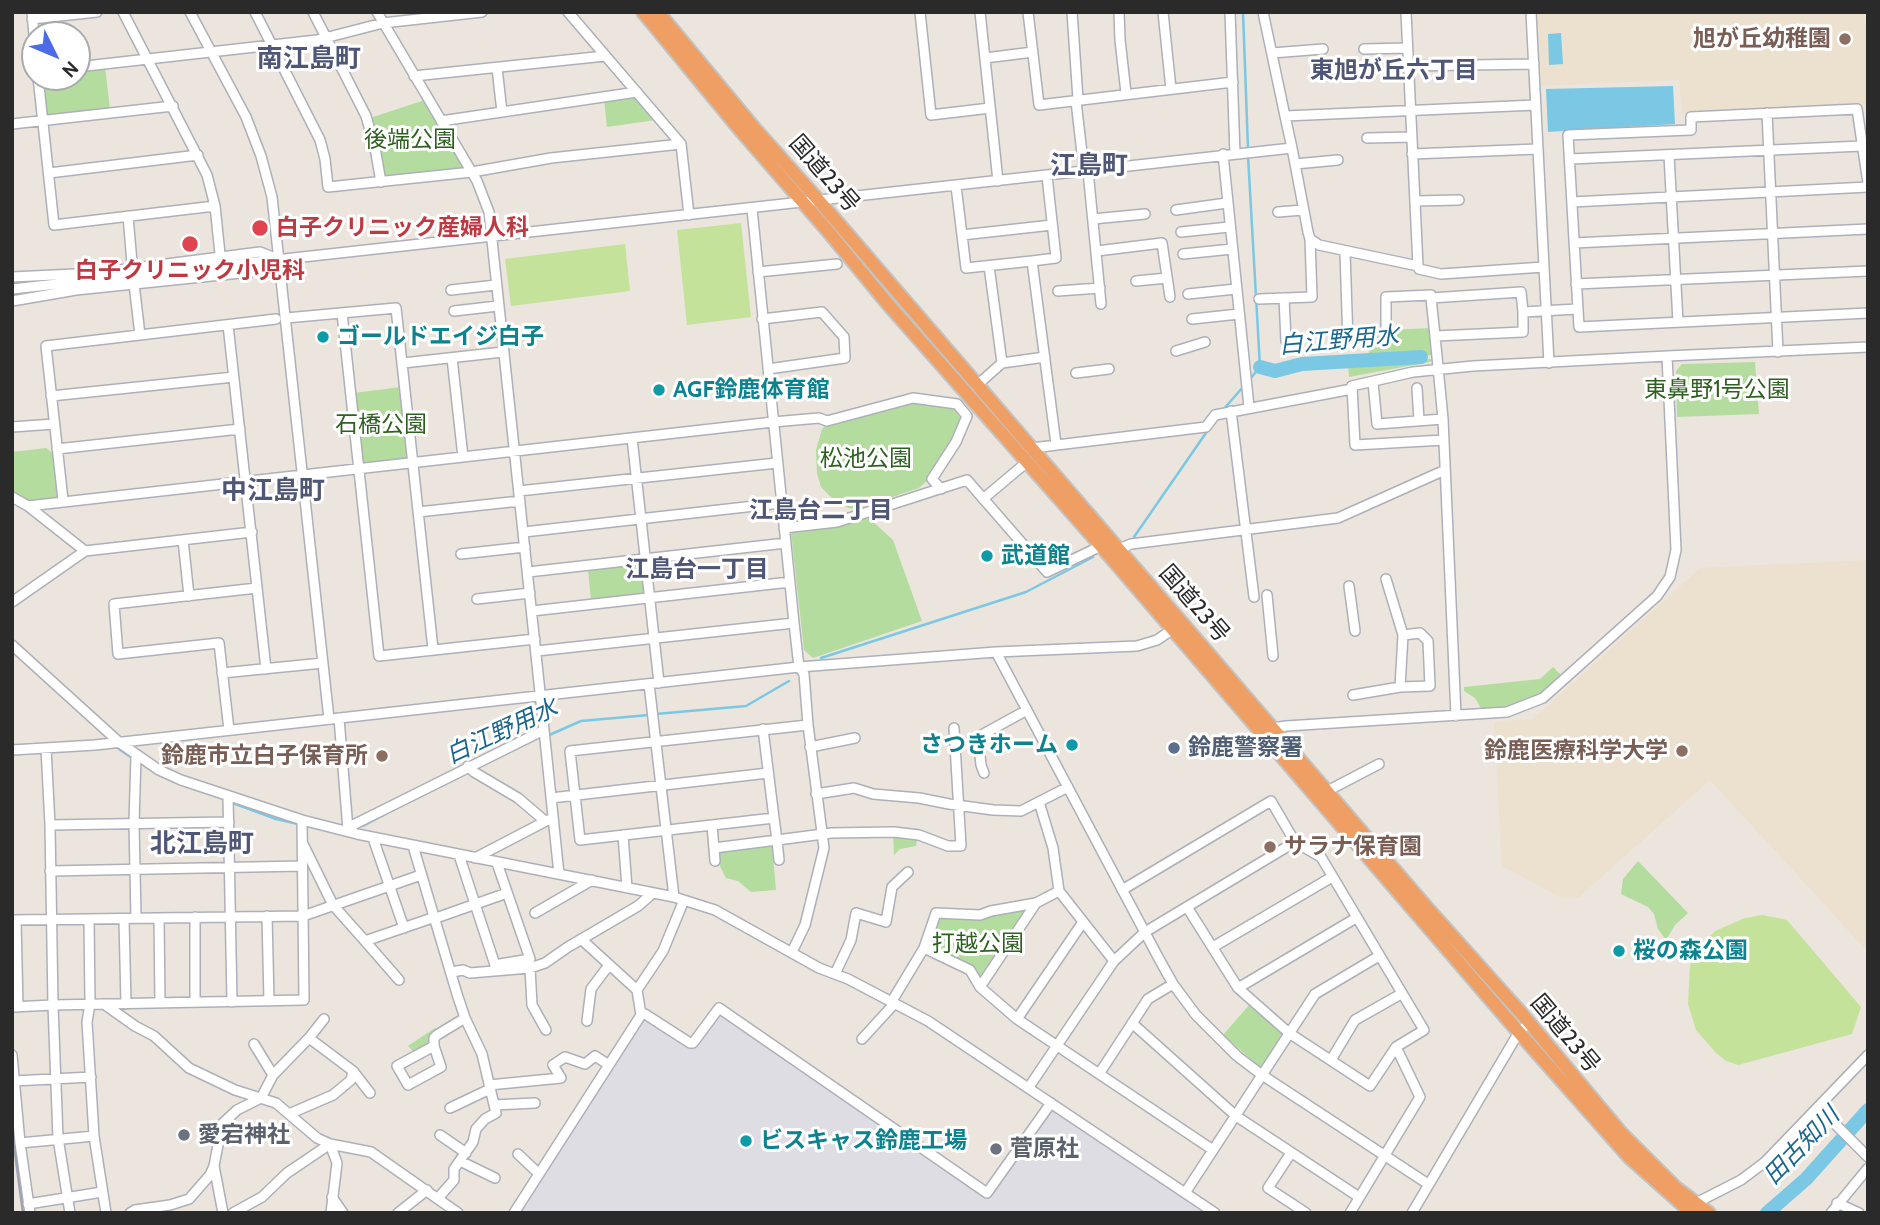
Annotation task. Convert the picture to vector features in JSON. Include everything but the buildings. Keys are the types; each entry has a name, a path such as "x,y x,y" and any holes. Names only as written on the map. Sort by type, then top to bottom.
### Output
{"highway":[{"name":"国道23号","path":"643,12 887,303 1269,732 1524,1028 1629,1157 1694,1208 1709,1213"},
{"name":"国道23号","path":"663,14 755,129 1119,549 1177,627"}],"street":[{"path":"32,16 97,12"},
{"path":"123,12 207,175 215,206 220,254"},
{"path":"190,12 246,117 272,197 279,260 281,319 303,475 323,663 334,719 348,830"},
{"path":"255,12 320,140 326,159 328,187 472,172 551,158 681,144"},
{"path":"313,12 366,116 381,182"},
{"path":"377,12 472,172 487,204 536,639 551,799 548,819 559,874"},
{"path":"91,65 327,39 383,23 482,12"},
{"path":"568,12 681,144 689,215"},
{"path":"920,12 931,115 990,108"},
{"path":"980,12 998,181"},
{"path":"1028,12 1039,105 1233,82"},
{"path":"1072,12 1077,100 1097,251 1101,304"},
{"path":"1119,12 1119,40 1126,93"},
{"path":"1163,12 1171,89"},
{"path":"1230,12 1238,153"},
{"path":"1259,299 1312,297 1310,239 1263,12"},
{"path":"1406,12 1418,266"},
{"path":"1531,12 1549,363"},
{"path":"1364,49 1408,48"},
{"path":"1272,53 1323,49"},
{"path":"985,58 1033,52"},
{"path":"414,76 604,56"},
{"path":"1408,66 1534,64"},
{"path":"497,68 502,112"},
{"path":"40,91 54,225 215,206"},
{"path":"441,121 637,92"},
{"path":"1285,116 1536,105"},
{"path":"12,124 173,106"},
{"path":"1572,201 1868,185 1857,109 1691,117 1691,130 1568,135 1577,309 1579,327 1868,313"},
{"path":"1767,113 1778,352"},
{"path":"1367,138 1412,137"},
{"path":"1570,159 1862,146"},
{"path":"12,289 1292,148"},
{"path":"1412,154 1538,149"},
{"path":"1223,154 1249,407"},
{"path":"49,173 198,155"},
{"path":"1669,155 1678,322"},
{"path":"1295,164 1338,160"},
{"path":"956,186 966,268 989,266 1056,258 1047,176"},
{"path":"1415,201 1459,200"},
{"path":"1176,210 1227,204"},
{"path":"752,209 794,623 799,667 804,674 810,747 824,848 805,925 792,952"},
{"path":"1278,212 1303,210"},
{"path":"1093,219 1145,214"},
{"path":"128,216 132,263"},
{"path":"962,235 1052,225"},
{"path":"1181,232 1229,227"},
{"path":"1574,243 1868,229"},
{"path":"1310,239 1319,246 1418,266 1419,269 1441,274 1544,267"},
{"path":"1097,251 1162,243 1170,298"},
{"path":"1183,254 1232,249"},
{"path":"1345,252 1348,343"},
{"path":"12,277 96,273 260,253 279,260"},
{"path":"12,301 76,290 260,271 279,260"},
{"path":"1032,261 1056,444"},
{"path":"758,272 837,264"},
{"path":"989,266 1002,363"},
{"path":"1577,285 1868,271"},
{"path":"1136,281 1167,278"},
{"path":"134,284 140,335"},
{"path":"451,290 496,285"},
{"path":"1058,291 1100,288"},
{"path":"1188,294 1236,289"},
{"path":"1386,329 1386,297 1521,292 1523,332 1435,336"},
{"path":"1431,294 1443,419 1456,716"},
{"path":"1284,298 1286,341"},
{"path":"454,311 498,306"},
{"path":"63,500 46,346 396,308 433,649"},
{"path":"1523,312 1577,309"},
{"path":"762,319 822,312 844,337 845,358 768,369"},
{"path":"342,313 379,656 536,639"},
{"path":"1192,319 1239,314"},
{"path":"228,326 266,669"},
{"path":"1176,351 1205,342"},
{"path":"1032,448 1206,427 1215,415 1413,372 1868,347"},
{"path":"403,363 503,352"},
{"path":"1269,732 1507,712 1543,698 1651,601 1667,582 1676,550 1667,356"},
{"path":"452,358 463,457"},
{"path":"976,386 1002,363 1045,358"},
{"path":"1076,373 1109,369"},
{"path":"51,396 234,377"},
{"path":"1373,382 1377,424 1443,419"},
{"path":"1352,387 1355,445 1444,440"},
{"path":"1417,388 1419,421"},
{"path":"28,506 773,422 819,418 827,421 913,398 957,404 967,416 956,442 932,479 942,489"},
{"path":"1228,412 1254,597"},
{"path":"12,427 54,424"},
{"path":"57,449 240,429"},
{"path":"632,438 654,638 652,715 674,897"},
{"path":"983,499 1027,462"},
{"path":"418,512 636,479 777,463"},
{"path":"1119,549 1131,544 1338,518 1445,470"},
{"path":"784,528 837,522 967,481 1047,572 1101,546"},
{"path":"12,497 28,506 85,551"},
{"path":"524,532 781,503"},
{"path":"12,602 85,551 252,532"},
{"path":"183,540 189,596"},
{"path":"528,572 786,543"},
{"path":"461,554 524,547"},
{"path":"1386,579 1402,635 1400,687"},
{"path":"532,611 790,582"},
{"path":"1349,586 1355,631"},
{"path":"229,730 219,643 118,654 114,604 257,588"},
{"path":"477,599 530,593"},
{"path":"1267,595 1273,656"},
{"path":"537,650 794,623"},
{"path":"12,750 120,743 799,667 996,652 1147,645 1177,627"},
{"path":"1353,695 1400,687 1430,686 1428,641 1420,633 1402,635"},
{"path":"12,645 136,758 181,780 302,824 348,830 373,838 674,897 715,910 928,1021 1215,1213"},
{"path":"996,652 1173,984 1215,1035 1262,1075 1428,1184"},
{"path":"222,673 323,663"},
{"path":"984,774 978,737 1027,710"},
{"path":"774,818 580,840 570,751 808,725"},
{"path":"714,848 831,833 908,832 948,846 961,846 954,728"},
{"path":"763,729 779,860"},
{"path":"348,830 355,824 544,734"},
{"path":"810,747 855,738"},
{"path":"46,748 58,1138 70,1213"},
{"path":"136,758 136,918"},
{"path":"1333,788 1379,764"},
{"path":"471,769 518,797 548,819"},
{"path":"551,799 768,773"},
{"path":"816,794 854,788 873,794 993,810 1021,811 1068,787"},
{"path":"228,796 232,1002"},
{"path":"1039,802 1053,848 1059,891 1114,961"},
{"path":"1122,890 1271,802 1295,842 1321,857 1424,1030 1396,1047 1370,1086 1289,1033 1238,988 1187,907"},
{"path":"475,858 548,819"},
{"path":"50,825 229,822"},
{"path":"302,824 302,866 303,916 304,1000 15,1007 14,920 303,916 421,875"},
{"path":"712,825 715,861"},
{"path":"622,835 627,888"},
{"path":"373,838 404,928"},
{"path":"302,842 333,905 399,980"},
{"path":"1029,1087 1114,961 1145,932 1295,842"},
{"path":"413,846 435,917 458,971 466,1018 482,1054 496,1113 485,1119 476,1129 473,1142 454,1169 454,1180 439,1197"},
{"path":"459,855 495,965"},
{"path":"458,971 530,959 497,863"},
{"path":"50,871 302,866"},
{"path":"835,974 851,940 856,913 886,922 892,887 908,872"},
{"path":"1213,947 1332,877"},
{"path":"535,913 592,880"},
{"path":"862,1040 894,1002 925,948 936,913 981,915 1036,903 1059,891"},
{"path":"365,941 507,893"},
{"path":"458,971 470,973 530,968 545,963 638,906 653,893"},
{"path":"637,990 663,951 684,900"},
{"path":"980,988 1036,903"},
{"path":"267,916 269,1001"},
{"path":"159,918 160,1003"},
{"path":"195,918 195,1002"},
{"path":"1238,988 1356,918"},
{"path":"89,919 90,1004 87,1022 94,1136 106,1213"},
{"path":"124,919 125,1004"},
{"path":"1017,1019 1083,922"},
{"path":"514,1213 642,1015 637,990 581,939"},
{"path":"925,948 970,970 980,988 1017,1019 1213,1150"},
{"path":"1185,1193 1315,994 1379,956"},
{"path":"587,1021 591,989 609,965"},
{"path":"530,968 532,1005 546,1030"},
{"path":"1099,1074 1148,999 1173,984"},
{"path":"1331,1060 1355,1020 1401,994"},
{"path":"104,1004 135,1027 155,1036 189,1068 224,1085 276,1103 317,1138 330,1144 371,1152 439,1197 453,1211"},
{"path":"642,1015 645,1014 693,1043 719,1008 987,1193 1051,1103"},
{"path":"434,1046 397,1066 408,1085 441,1067 434,1046 437,1035 466,1018"},
{"path":"130,1213 184,1202 210,1175 222,1124 237,1110 261,1098 273,1075 324,1019"},
{"path":"1132,1023 1236,1116 1359,1197"},
{"path":"1412,1213 1524,1028"},
{"path":"309,1038 353,1071 370,1093"},
{"path":"254,1044 273,1075"},
{"path":"1350,1213 1420,1097 1396,1047"},
{"path":"12,1055 29,1208 102,1192"},
{"path":"1694,1208 1765,1162 1868,1055"},
{"path":"450,1108 490,1086 561,1078 554,1065 565,1057 585,1063 595,1056 609,1065"},
{"path":"289,1114 333,1096 351,1080 353,1071"},
{"path":"14,1081 91,1077"},
{"path":"494,1105 535,1103"},
{"path":"1818,1107 1868,1157"},
{"path":"440,1135 463,1157 495,1178"},
{"path":"20,1143 94,1136"},
{"path":"330,1144 337,1163 331,1213"},
{"path":"233,1213 262,1197 287,1173 330,1144"},
{"path":"1291,1153 1268,1188 1306,1213"},
{"path":"518,1154 539,1174"},
{"path":"214,1166 223,1213"},
{"path":"1831,1213 1868,1168"},
{"path":"398,1213 427,1190"},
{"path":"332,1197 343,1213"},
{"path":"1837,1203 1859,1213"}],"shaded area":[{"path":"1537,12 1864,12 1868,38 1868,105 1682,114 1679,80 1541,86"},
{"name":"鈴鹿医療科学大学","path":"1868,560 1868,952 1710,780 1579,897 1560,897 1502,866 1494,722 1533,719 1700,568"},
{"path":"718,1014 723,1014 988,1196 1048,1112 1055,1111 1208,1213 517,1213 641,1020 645,1019 692,1047"}],"green space":[{"path":"105,67 110,109 48,117 43,91 91,91 91,68"},
{"path":"634,96 656,120 607,127 604,100"},
{"name":"後端公園","path":"425,100 464,165 461,170 387,178 382,175 370,118"},
{"path":"741,223 751,317 687,325 677,230"},
{"path":"625,244 630,291 511,306 505,259"},
{"path":"1430,328 1433,355 1369,358 1368,331"},
{"path":"1433,359 1430,362 1349,377 1348,364"},
{"name":"東鼻野1号公園","path":"1755,362 1759,414 1677,417 1676,371 1682,364"},
{"name":"石橋公園","path":"401,387 409,457 405,460 364,465 354,393"},
{"name":"松池公園","path":"913,400 956,408 962,423 928,480 919,488 856,509 848,508 832,498 821,487 817,473 816,450 822,429 829,422"},
{"path":"46,448 54,454 59,495 56,498 24,502 12,495 12,452"},
{"path":"869,518 893,540 922,621 813,658 804,650 791,532 838,527"},
{"path":"636,562 641,567 644,592 640,596 594,601 591,599 588,571 590,567"},
{"path":"1553,667 1562,676 1542,694 1513,706 1482,710 1475,698 1464,691 1464,687 1540,679"},
{"path":"893,835 917,839 916,846 900,849 894,855"},
{"path":"772,845 776,890 751,892 738,881 726,878 719,864 718,850"},
{"path":"1638,861 1688,913 1675,925 1666,940 1648,907 1621,894 1623,879"},
{"name":"打越公園","path":"1021,908 1025,914 983,978 978,979 930,944 940,918 980,919 993,913"},
{"path":"1762,915 1787,920 1861,1007 1852,1034 1738,1065 1726,1061 1716,1053 1696,1030 1688,1004 1690,965 1704,942 1715,931 1745,918"},
{"path":"1250,1004 1283,1032 1263,1067 1223,1035"},
{"path":"435,1028 438,1029 429,1044 415,1053 408,1046"}],"water":[{"path":"1561,33 1563,64 1549,65 1548,34"},
{"path":"1673,86 1675,124 1548,132 1546,89"}],"waterway":[{"path":"1243,12 1248,149"},
{"path":"1248,156 1260,367 1250,379"},
{"name":"白江野用水","path":"1260,367 1275,371 1302,364 1421,357"},
{"path":"1222,411 1243,387"},
{"path":"1134,537 1208,430"},
{"path":"821,658 1026,592 1093,557"},
{"name":"白江野用水","path":"656,714 746,706 789,681"},
{"name":"白江野用水","path":"547,736 581,721 649,715"},
{"path":"119,749 132,758"},
{"path":"137,761 150,769"},
{"path":"230,802 276,819 338,833"},
{"name":"白江野用水","path":"363,826 406,803"},
{"name":"田古知川","path":"1767,1213 1806,1179 1868,1110"}],"railway":[{"path":"12,1130 23,1213"}],"place":[{"name":"旭が丘幼稚園","path":"1845,39"},
{"name":"白子クリニック産婦人科","path":"260,228"},
{"name":"白子クリニック小児科","path":"190,244"},
{"name":"ゴールドエイジ白子","path":"323,337"},
{"name":"AGF鈴鹿体育館","path":"659,390"},
{"name":"武道館","path":"987,556"},
{"name":"さつきホーム","path":"1072,745"},
{"name":"鈴鹿警察署","path":"1174,748"},
{"name":"鈴鹿医療科学大学","path":"1682,751"},
{"name":"鈴鹿市立白子保育所","path":"382,756"},
{"name":"サラナ保育園","path":"1270,847"},
{"name":"桜の森公園","path":"1619,951"},
{"name":"愛宕神社","path":"184,1135"},
{"name":"ビスキャス鈴鹿工場","path":"746,1141"},
{"name":"菅原社","path":"996,1149"}],"district":[{"name":"南江島町","path":"309,59"},
{"name":"東旭が丘六丁目","path":"1394,71"},
{"name":"江島町","path":"1089,166"},
{"name":"中江島町","path":"273,491"},
{"name":"江島台二丁目","path":"821,511"},
{"name":"江島台一丁目","path":"697,570"},
{"name":"北江島町","path":"202,844"}]}
